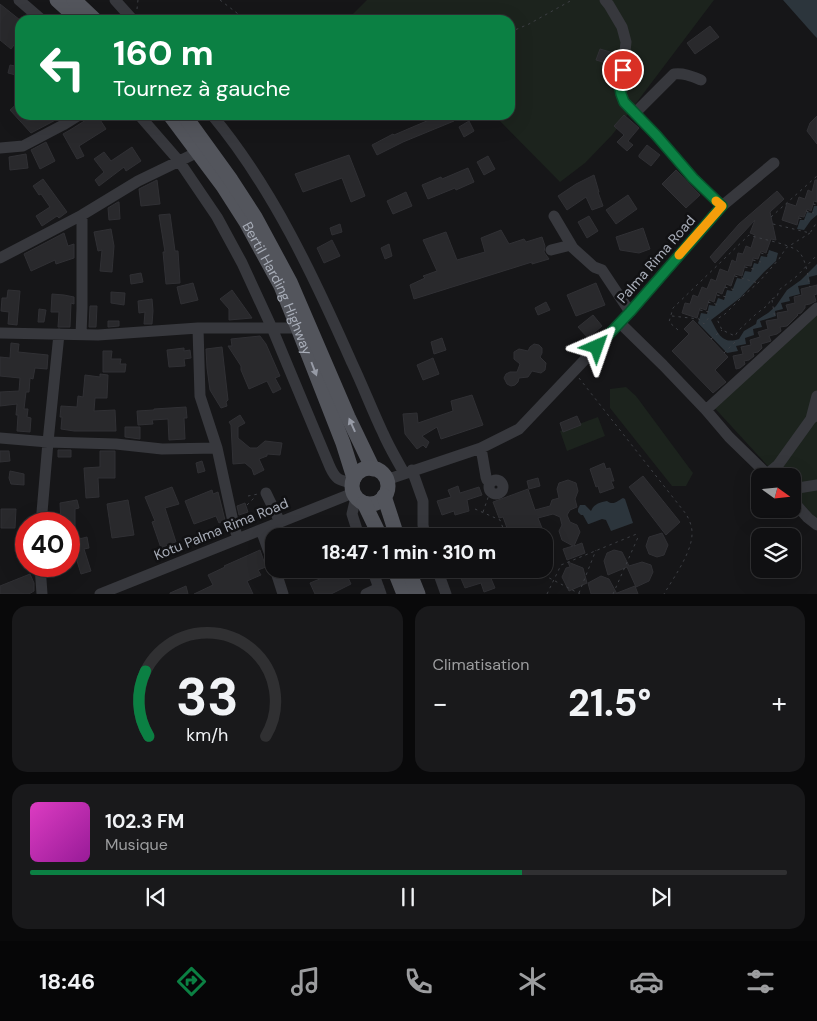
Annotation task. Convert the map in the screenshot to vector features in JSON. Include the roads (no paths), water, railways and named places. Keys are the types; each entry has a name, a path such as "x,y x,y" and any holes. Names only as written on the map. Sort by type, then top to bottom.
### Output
{"main road":[{"path":"57,0 74,15"},
{"path":"74,0 90,15"},
{"name":"Bertil Harding Highway","path":"174,120 223,186 246,222 281,286 343,443 356,491 376,528"},
{"name":"Bertil Harding Highway","path":"188,120 232,180 250,209 290,282 348,417 374,469 381,473 386,480"},
{"path":"374,469 361,471 356,491 374,504 384,496 387,488 386,480"},
{"path":"384,496 394,528"},
{"path":"398,578 404,594"},
{"path":"412,578 418,594"}],"street":[{"path":"19,0 36,15"},
{"path":"115,0 128,15"},
{"path":"605,0 622,28 626,42 623,70 619,83 624,102 656,135 693,178 722,206"},
{"path":"635,114 674,74 688,75 700,80"},
{"path":"0,148 23,146 71,120"},
{"path":"143,120 179,161 217,216 242,263 272,328 330,468 334,476 356,491 352,514 356,528"},
{"path":"216,120 256,176 294,242 330,314 383,434 408,472 423,501 424,528"},
{"path":"0,258 82,215 138,181 198,152"},
{"name":"Palma Rima Road","path":"386,480 481,448 518,429 620,323 722,206 774,163"},
{"path":"80,335 82,308 82,215"},
{"path":"554,216 573,248 594,267 602,270 630,312"},
{"path":"551,250 571,245"},
{"path":"706,410 817,308"},
{"path":"620,323 662,364 729,437 761,468"},
{"path":"0,333 98,335 198,328 298,328"},
{"path":"198,328 200,396 217,448 238,539"},
{"path":"42,512 59,334"},
{"path":"774,468 814,417 817,396"},
{"path":"0,438 48,442 116,444 162,449 217,448"},
{"path":"481,448 486,477 490,487"},
{"path":"801,488 817,485"},
{"name":"Kotu Palma Rima Road","path":"100,594 356,491"},
{"path":"262,494 280,522"},
{"path":"801,510 817,525"},
{"path":"262,530 265,539"},
{"path":"41,577 42,594"},
{"path":"278,578 283,594"},
{"path":"366,594 380,591 375,578"},
{"path":"440,578 446,594"}]}
